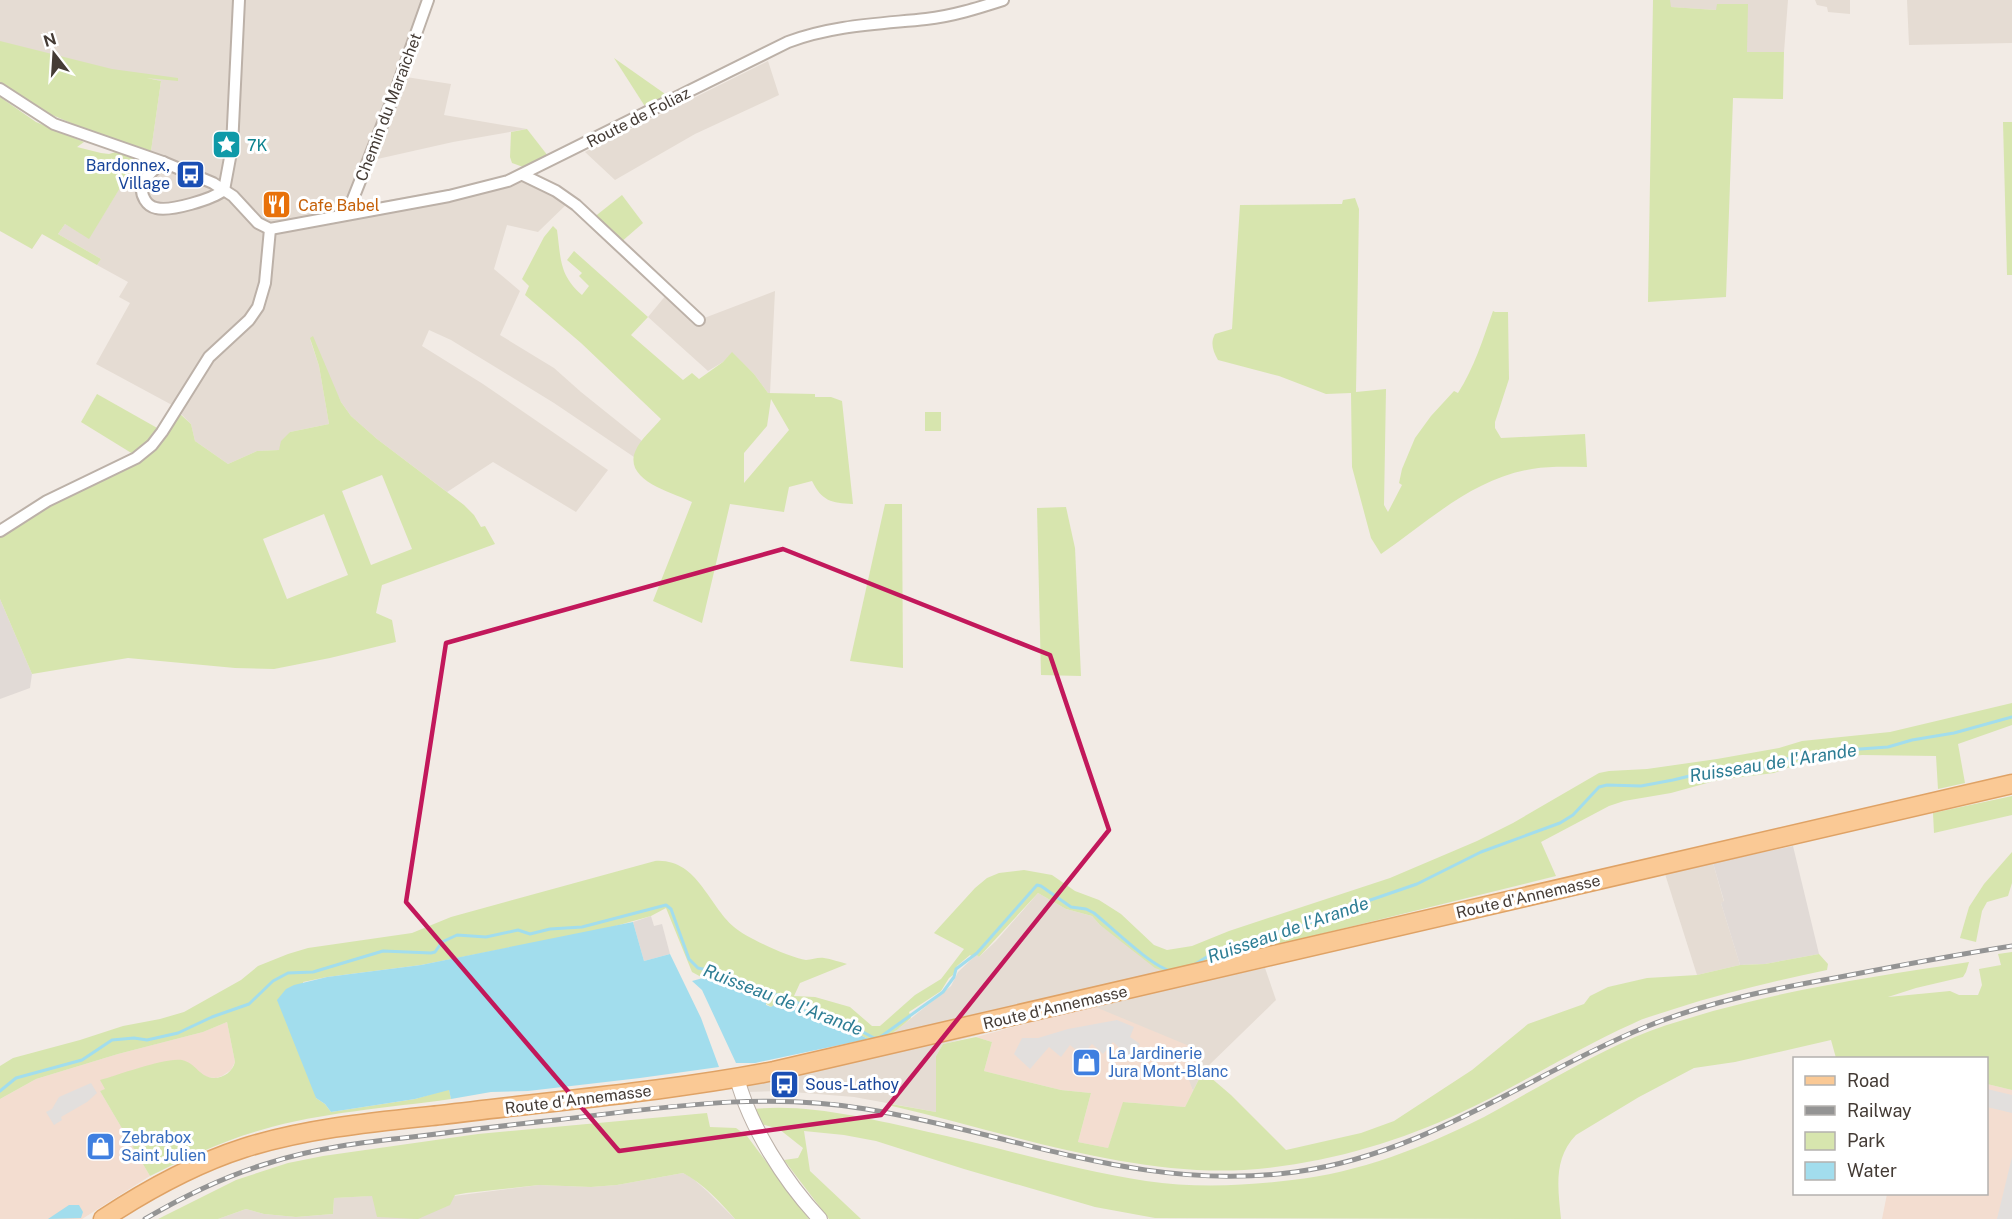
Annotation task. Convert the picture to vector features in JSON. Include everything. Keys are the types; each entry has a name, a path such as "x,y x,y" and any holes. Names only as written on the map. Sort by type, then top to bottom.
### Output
{"main road":[{"name":"Route d'Annemasse","path":"103,1219 123,1205 180,1174 243,1149 282,1137 362,1124 737,1078 849,1055 2012,784"}],"street":[{"path":"163,162 142,184 144,199 153,207 174,208 213,197 224,190 232,147 239,0"},
{"name":"Chemin du Maraîchet","path":"347,214 396,90 428,0"},
{"name":"Route de Foliaz","path":"270,229 493,186 523,175 759,56 807,35 848,26 942,16 1003,0"},
{"path":"0,89 54,124 163,162 213,183 239,202 258,223 270,229 266,283 261,302 254,315 209,357 162,432 145,451 125,464 47,501 0,531"},
{"path":"523,175 556,191 576,205 699,320"},
{"path":"737,1078 743,1101 763,1140 799,1193 820,1219"}],"highlighted area":[{"path":"783,549 1050,655 1109,830 881,1115 619,1151 406,902 446,643"}],"shaded area":[{"path":"0,0 432,0 406,77 451,84 444,115 527,129 453,142 373,160 355,206 488,182 526,168 550,181 572,199 538,232 507,225 494,269 520,291 500,335 554,368 642,441 634,457 554,403 451,340 429,330 422,346 483,384 608,470 576,512 493,462 447,492 377,439 351,416 341,402 310,339 319,366 329,424 290,432 279,450 257,451 228,464 195,441 191,424 172,405 96,364 130,303 119,297 128,282 97,265 101,259 58,234 65,224 89,238 137,160 151,151 161,81 0,44"},
{"path":"1670,0 1788,0 1784,52 1747,52 1716,10 1670,7"},
{"path":"1815,0 1850,0 1850,14 1828,12 1827,7 1817,5"},
{"path":"1907,0 2012,0 2012,43 1909,45"},
{"path":"768,61 779,95 695,134 615,180 585,152"},
{"path":"671,289 694,308 699,320 775,291 770,393 732,353 708,371 648,317"},
{"path":"0,599 32,674 30,688 0,699"},
{"path":"1793,846 1819,954 1765,964 1740,965 1721,903 1724,901 1713,863"},
{"path":"1713,863 1724,902 1721,903 1740,965 1697,975 1665,874"},
{"path":"1038,893 1066,909 1092,916 1100,925 1184,985 1265,968 1276,1000 1203,1071 1193,1091 1188,1080 1093,1006 943,1044 936,1056 936,1112 854,1097 780,1091 746,1092 750,1081 888,1037 951,986 958,972 977,954 979,957 996,941"},
{"path":"651,916 654,926 662,924 670,954 644,961 633,922"},
{"path":"1093,1006 1199,1050 1189,1080 1193,1091 1185,1107 1124,1102 1108,1148 1078,1142 1091,1093 1061,1090 984,1071 992,1042 976,1037"},
{"path":"1117,1020 1134,1027 1130,1037 1140,1044 1130,1057 1113,1042 1103,1054 1092,1044 1082,1055 1070,1045 1061,1057 1049,1047 1030,1069 1014,1054 1022,1038 1038,1038 1068,1029"},
{"path":"227,1022 235,1062 231,1070 222,1076 216,1078 201,1074 100,1091 150,1176 82,1219 0,1219 0,1099 36,1079 118,1054 203,1032"},
{"path":"91,1083 97,1093 87,1102 61,1117 62,1120 54,1125 46,1112 52,1109 59,1097"},
{"path":"1988,1084 2012,1090 2012,1219 1882,1219 1887,1195 1988,1195"},
{"path":"1988,1089 2012,1095 2012,1113 1988,1107"},
{"path":"2012,1157 2012,1219 1997,1219"},
{"path":"683,1173 707,1191 735,1219 218,1219 246,1209 264,1214 296,1217 333,1214 334,1198 422,1193 446,1197 539,1185 591,1187 617,1185"}],"green space":[{"path":"1653,0 1670,0 1671,7 1716,10 1717,4 1748,4 1747,52 1784,52 1783,99 1733,98 1726,297 1648,302"},
{"path":"0,41 112,69 178,78 178,81 147,78 161,81 151,151 80,127 50,114 0,82"},
{"path":"614,58 668,96 646,108"},
{"path":"0,97 36,122 84,142 77,147 101,153 116,152 137,160 89,239 65,224 58,234 101,259 97,265 42,234 32,249 0,231"},
{"path":"2003,122 2012,122 2012,275 2007,275"},
{"path":"527,129 548,156 526,168 512,163 510,157 511,132"},
{"path":"622,195 643,223 620,243 593,218"},
{"path":"1355,198 1359,209 1356,392 1386,389 1384,505 1388,512 1402,485 1399,483 1402,469 1415,438 1454,391 1458,393 1482,343 1493,311 1508,312 1509,379 1495,422 1495,428 1501,438 1585,434 1587,467 1532,469 1490,482 1452,503 1381,554 1371,538 1352,467 1351,393 1326,394 1279,376 1218,360 1212,344 1215,334 1232,329 1240,205 1342,204 1343,200"},
{"path":"553,226 557,230 562,266 574,288 582,295 589,286 579,276 582,273 567,260 574,251 648,317 631,335 683,380 692,373 699,379 723,362 732,352 754,374 768,393 815,394 815,397 831,397 842,401 853,504 828,500 812,481 789,487 784,512 730,504 702,623 653,601 692,502 653,485 637,471 634,462 637,447 661,419 581,343 525,295 529,286 522,279 544,237","holes":["771,399 789,430 744,483 744,453 767,426"]},
{"path":"313,336 341,402 351,416 377,439 464,505 481,527 485,526 495,544 382,585 376,613 392,620 396,642 274,669 235,668 128,658 32,674 0,599 0,537 30,516 76,490 141,461 155,449 179,413 191,424 195,441 228,464 257,451 279,450 281,441 290,432 329,424 319,366 310,338","holes":["382,475 412,549 371,565 342,491","324,514 348,575 287,599 263,539"]},
{"path":"97,394 159,429 133,454 81,422"},
{"path":"925,412 941,412 941,431 925,431"},
{"path":"885,504 902,504 903,668 850,661"},
{"path":"1066,507 1075,548 1081,676 1041,675 1037,508"},
{"path":"2012,703 2012,725 1958,744 1965,783 1938,789 1936,756 1862,755 1825,759 1796,765 1774,773 1718,780 1671,793 1624,801 1609,806 1541,842 1556,876 1166,972 1155,968 1100,925 1092,916 1066,909 1038,893 979,957 970,955 957,966 941,991 909,1012 911,1018 880,1039 868,1039 802,1008 778,1002 771,1007 741,987 703,978 692,972 666,908 651,916 605,929 421,965 303,982 316,1098 331,1112 415,1099 449,1089 451,1099 331,1115 284,1124 218,1145 150,1176 100,1091 105,1089 100,1080 175,1060 191,1064 205,1076 218,1078 225,1075 235,1062 227,1022 203,1032 118,1054 36,1079 0,1099 0,1066 13,1058 123,1026 184,1012 241,980 258,966 288,954 308,948 412,933 451,917 655,861 669,862 692,875 725,918 748,936 779,951 806,960 824,958 847,964 800,983 794,996 815,997 850,1007 872,1026 880,1026 915,995 941,979 964,949 934,933 975,888 987,878 999,873 1024,870 1052,875 1075,891 1099,900 1121,914 1154,945 1167,950 1192,946 1229,931 1390,878 1513,823 1599,773 1717,759 1779,748 1802,741 1890,732"},
{"path":"2012,796 2012,815 1934,833 1933,813"},
{"path":"2012,852 2012,883 2008,896 1987,902 1982,911 1976,942 1960,938 1969,907 1984,884"},
{"path":"2012,952 2012,1090 1988,1084 1988,1057 1836,1057 1831,1040 1735,1062 1694,1068 1639,1097 1576,1135 1560,1164 1558,1185 1561,1219 1155,1218 1095,1207 876,1141 804,1131 810,1171 861,1219 829,1219 784,1160 798,1158 803,1148 779,1129 761,1124 754,1109 796,1108 861,1117 1146,1181 1182,1185 1219,1185 1256,1184 1317,1177 1366,1165 1438,1139 1484,1117 1616,1046 1674,1023 1713,1011 1808,989 1969,962 1963,977 1888,997 1950,991 1959,995 1978,995 1982,985 1979,969 2001,965 1998,954"},
{"path":"1819,954 1828,964 1827,970 1693,1003 1642,1019 1484,1102 1410,1134 1356,1151 1300,1163 1244,1170 1200,1170 1156,1166 1067,1150 891,1104 936,1112 936,1056 943,1044 976,1037 992,1042 984,1071 1061,1090 1091,1093 1078,1142 1108,1148 1123,1102 1185,1107 1203,1071 1231,1095 1286,1150 1361,1133 1394,1121 1472,1070 1528,1024 1584,1004 1590,996 1608,987 1647,978 1697,975 1740,965 1765,964"},
{"path":"707,1113 710,1127 736,1128 747,1136 809,1219 735,1219 705,1188 683,1173 617,1185 591,1187 539,1185 466,1193 455,1195 450,1205 418,1219 377,1217 372,1196 334,1198 333,1214 296,1217 264,1214 246,1209 218,1219 158,1219 236,1180 288,1163 323,1156 478,1134"}],"water":[{"path":"633,922 644,961 670,954 701,1018 719,1067 528,1091 491,1092 451,1099 449,1090 415,1099 331,1112 316,1098 277,1000 286,989 294,985 327,977 421,965"},
{"path":"703,978 719,980 766,998 766,1005 771,1007 778,1002 813,1012 868,1039 755,1063 736,1063 702,990 692,981"},
{"path":"69,1205 79,1205 83,1212 81,1218 48,1219"}],"waterway":[{"name":"Ruisseau de l'Arande","path":"1192,966 1210,955 1266,934 1294,929 1417,884 1481,852 1560,823 1573,815 1599,787 1607,785 1641,786 1727,767 1766,768 1785,759 1803,758 1832,751 1888,747 1912,740 1954,733 2012,717"},
{"name":"Ruisseau de l'Arande","path":"0,1091 16,1078 82,1060 112,1040 134,1038 147,1040 178,1033 212,1017 249,1004 273,981 288,973 313,972 383,951 431,953 435,952 442,942 457,935 486,937 518,930 530,934 550,929 582,927 666,905 671,909 689,959 698,968 716,972 835,1017 874,1038 879,1038 943,992 954,977 956,969 977,953 1037,885 1071,907 1086,909 1094,913 1154,963 1172,971"}],"railway":[{"path":"145,1219 221,1180 286,1158 322,1150 376,1141 672,1106 749,1101 788,1101 866,1109 920,1119 1131,1168 1184,1174 1239,1176 1295,1172 1343,1163 1388,1149 1474,1112 1643,1028 1691,1011 1790,986 2012,946"}],"place":[{"name":"7K","path":"226,145"},
{"name":"Bardonnex, Village","path":"191,174"},
{"name":"Cafe Babel","path":"277,205"},
{"name":"La Jardinerie Jura Mont-Blanc","path":"1087,1062"},
{"name":"Sous-Lathoy","path":"784,1084"},
{"name":"Zebrabox Saint Julien","path":"100,1146"}]}
